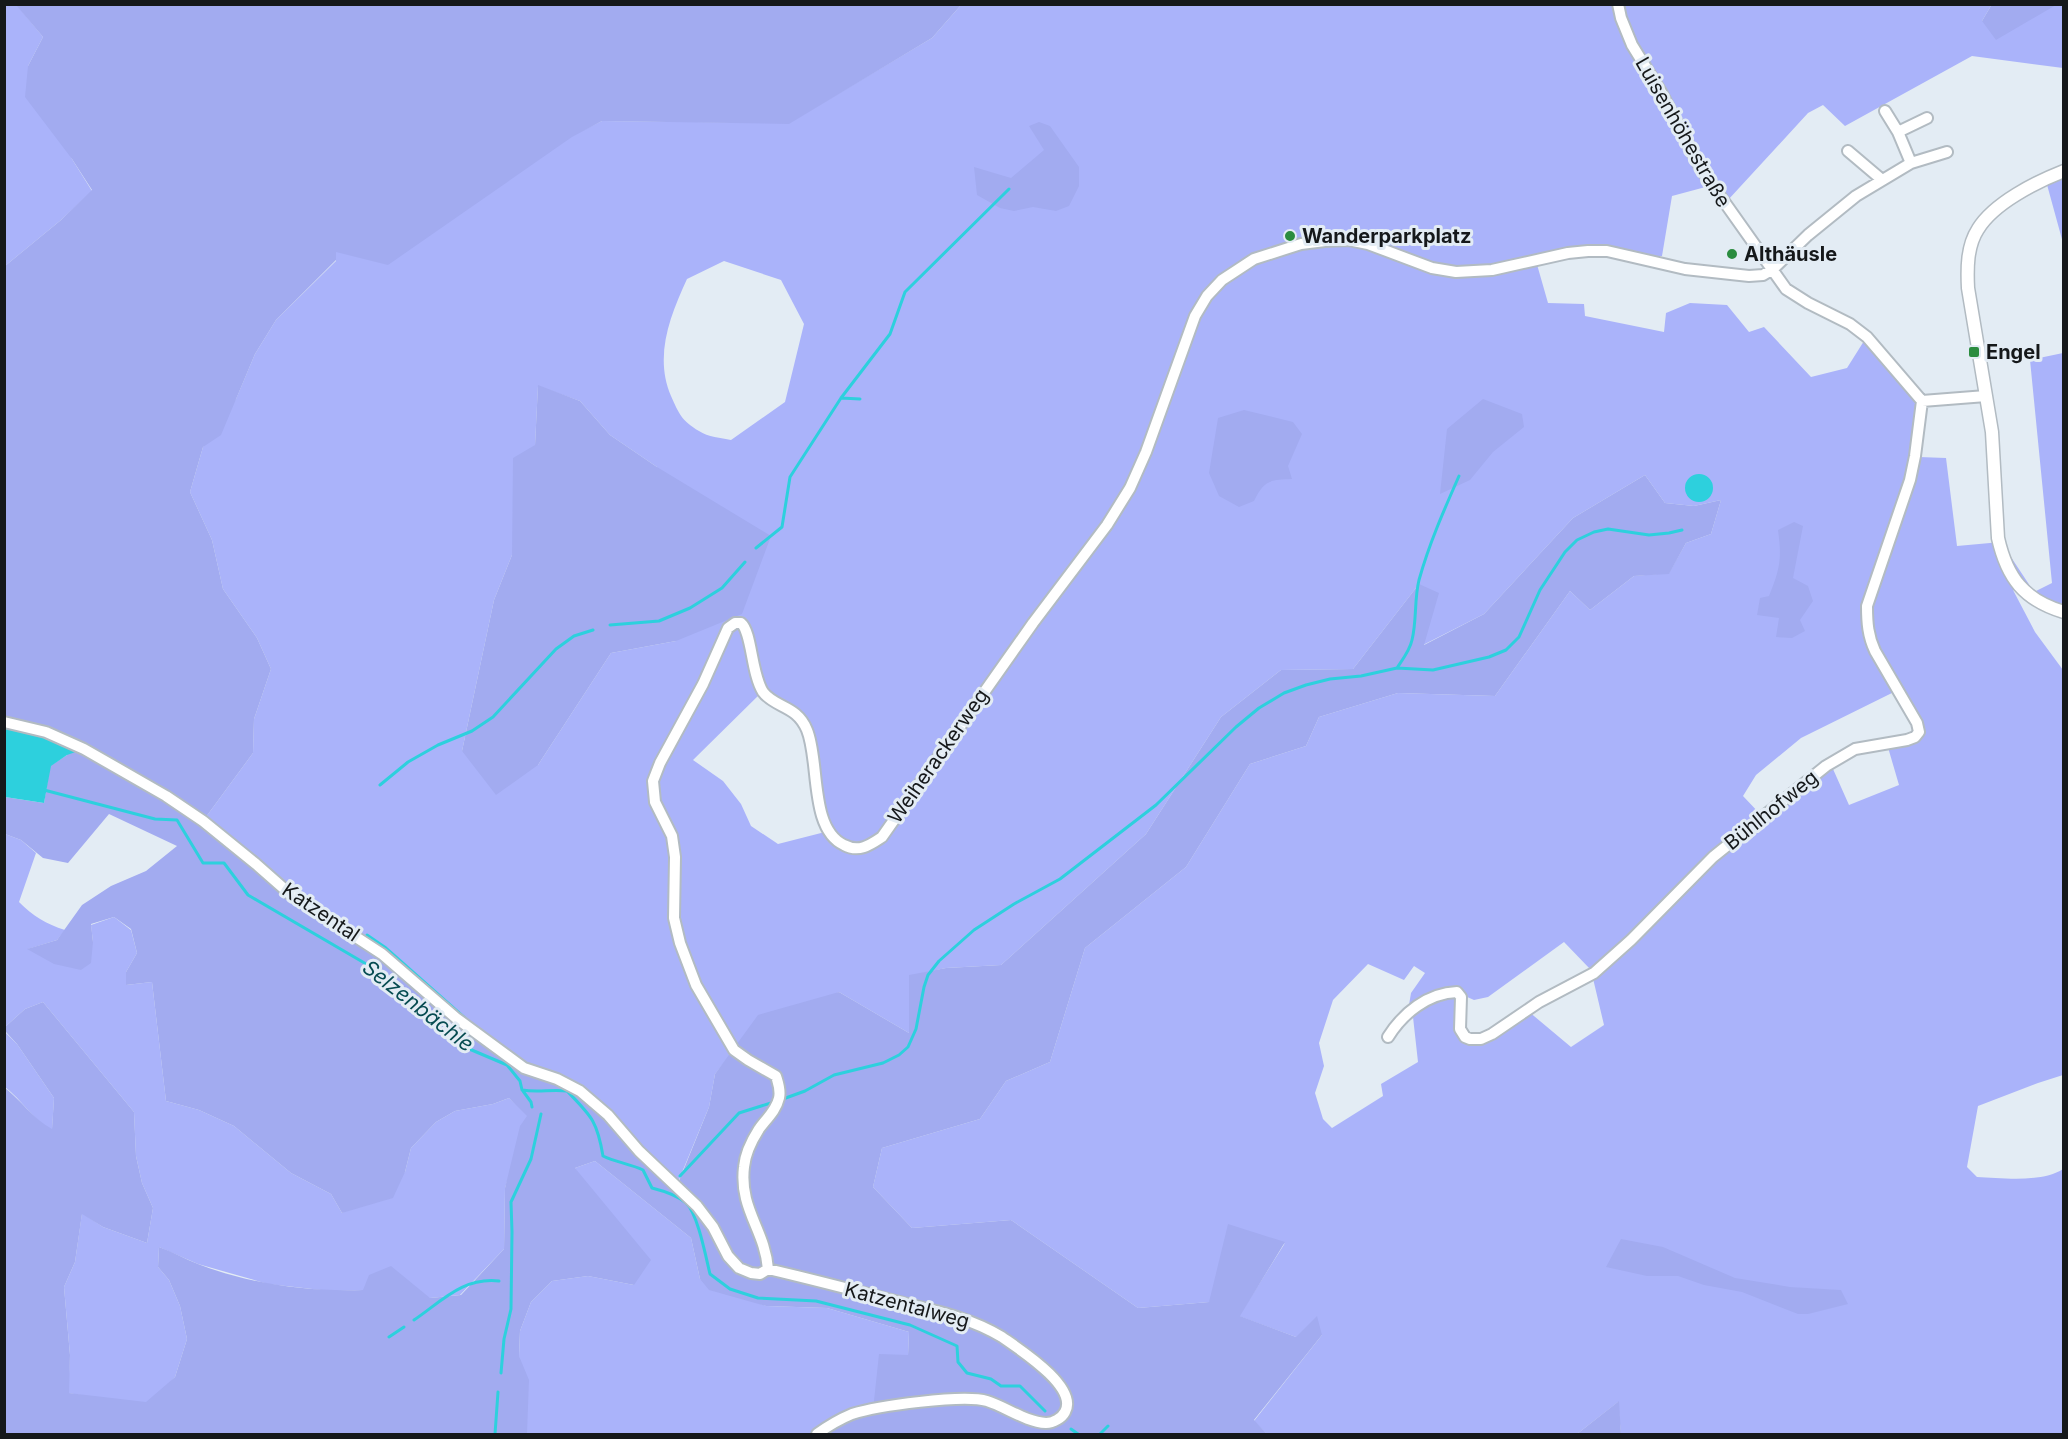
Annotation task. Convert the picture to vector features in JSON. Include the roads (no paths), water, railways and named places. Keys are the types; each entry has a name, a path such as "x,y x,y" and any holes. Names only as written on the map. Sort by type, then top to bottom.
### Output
{"street":[{"name":"Luisenhöhestraße","path":"1618,4 1632,45 1661,92 1701,169 1786,289 1850,324 1866,337 1922,401"},
{"path":"1885,111 1898,132 1911,163"},
{"path":"1898,132 1927,118"},
{"path":"1848,151 1881,179"},
{"path":"1773,269 1825,221 1881,179 1911,163 1947,152"},
{"path":"2064,171 2042,180 1990,215 1978,229 1969,254 1967,268 1968,288 1992,432 1998,538 2001,553 2019,587 2037,601 2064,612"},
{"name":"Weiherackerweg","path":"768,1269 766,1253 749,1213 742,1186 744,1164 759,1130 777,1103 780,1088 776,1076 734,1050 696,985 674,918 676,875 672,836 655,802 653,781 660,763 703,684 728,628 741,622 747,627 756,677 763,691 771,700 799,716 807,728 811,740 818,797 825,823 835,840 856,849 868,847 882,837 1033,622 1107,525 1130,488 1146,452 1195,316 1207,296 1234,271 1254,259 1275,251 1301,244 1348,240 1368,244 1432,268 1456,272 1492,270 1588,251 1607,251 1707,272 1749,276 1763,275 1773,269"},
{"path":"1922,401 1986,396"},
{"name":"Bühlhofweg","path":"1388,1037 1404,1015 1443,992 1457,992 1461,997 1460,1029 1465,1037 1481,1039 1492,1034 1539,1002 1594,973 1631,940 1713,857 1826,766 1855,749 1915,737 1918,732 1917,723 1869,638 1867,606 1910,480 1922,401"},
{"name":"Katzental","path":"4,722 46,732 84,749 166,796 221,835 290,894 382,954 456,1018 524,1068 557,1079 580,1091 608,1115 639,1151 697,1206 713,1227 728,1256 739,1268 760,1274 768,1269"},
{"name":"Katzentalweg","path":"768,1269 951,1315 984,1326 1026,1354 1051,1375 1065,1394 1067,1406 1058,1420 1047,1423 1031,1419 985,1400 957,1398 873,1409 827,1426 817,1434"}],"waterway":[{"path":"756,548 782,527 790,477 841,398 890,334 905,292 1009,189"},
{"path":"841,398 860,399"},
{"path":"1397,668 1412,640 1417,588 1423,567 1459,476"},
{"path":"783,1099 805,1091 834,1075 883,1063 899,1055 908,1047 916,1029 928,975 939,961 974,930 1014,904 1060,879 1156,805 1236,727 1259,708 1284,693 1330,679 1361,676 1397,668 1433,670 1489,657 1506,650 1519,637 1540,590 1565,552 1577,540 1594,532 1608,529 1649,535 1682,530"},
{"path":"610,625 659,621 690,608 722,588 745,562"},
{"path":"380,785 408,762 438,745 472,731 493,717 556,649 574,636 593,630"},
{"name":"Selzenbächle","path":"44,790 155,819 177,820 203,863 224,863 248,895 385,975 403,999 434,1014 467,1048 507,1065 520,1081 522,1090 567,1091 592,1119 603,1156 643,1170 652,1188 666,1192 686,1203 698,1226 710,1274 730,1289 758,1298 816,1301 910,1325 957,1346 958,1362 967,1373 991,1379 1001,1386 1020,1386 1045,1411"},
{"path":"367,935 386,948 465,1018"},
{"path":"523,1091 532,1107"},
{"path":"680,1176 739,1113 774,1102"},
{"path":"501,1373 504,1339 511,1309 511,1202 531,1159 541,1114"},
{"path":"414,1320 444,1298 464,1287 474,1283 499,1281"},
{"path":"389,1337 404,1327"},
{"path":"495,1434 498,1392"},
{"path":"1100,1434 1108,1426"},
{"name":"Selzenbächle","path":"1071,1429 1078,1434"}],"place":[{"name":"Wanderparkplatz","path":"1290,236"},
{"name":"Althäusle","path":"1732,254"},
{"name":"Engel","path":"1974,352"}]}
